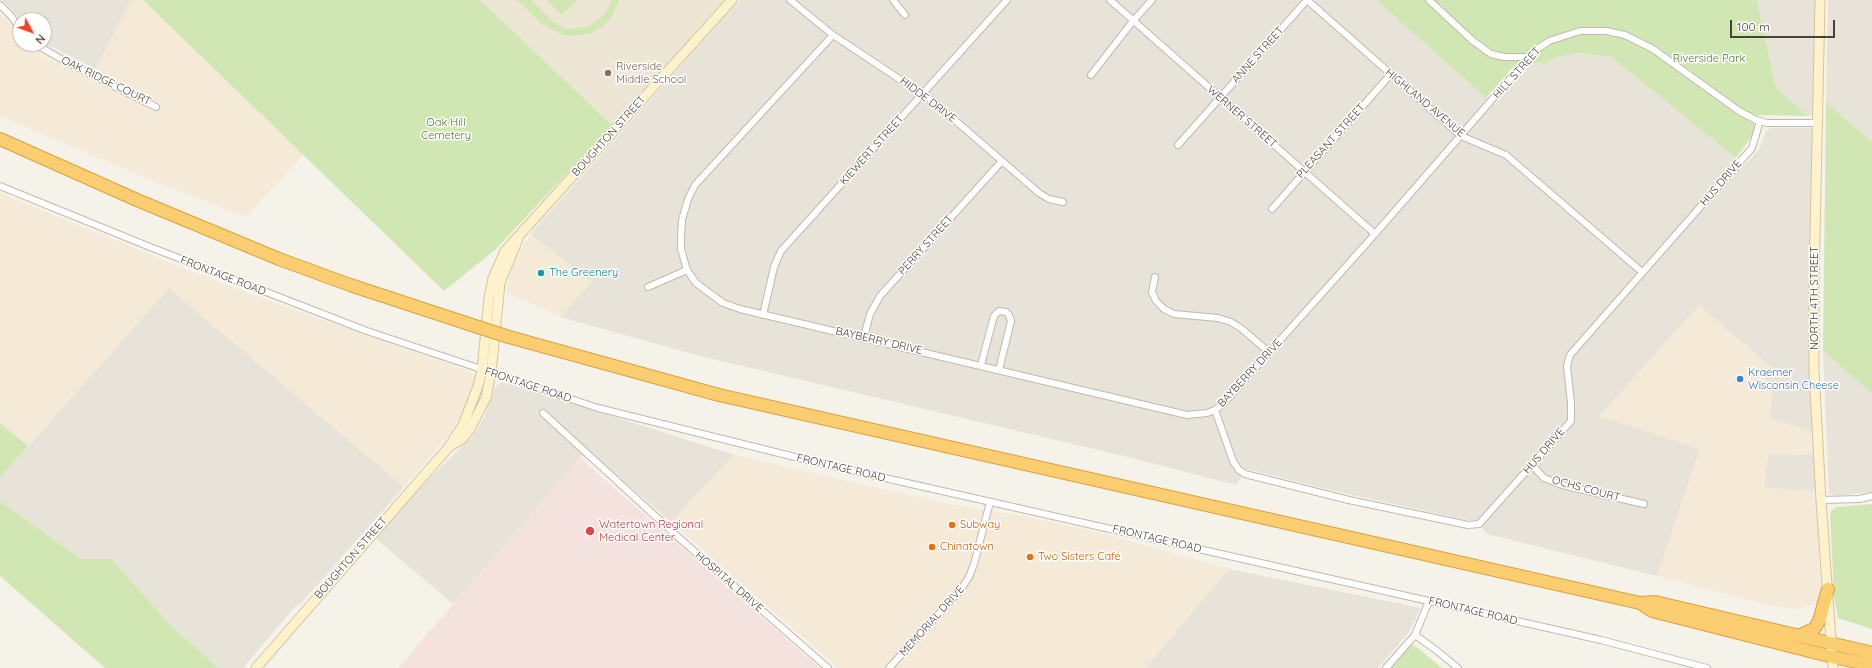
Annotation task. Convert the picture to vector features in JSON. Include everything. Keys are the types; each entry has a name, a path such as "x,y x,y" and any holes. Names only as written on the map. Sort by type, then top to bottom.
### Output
{"highway":[{"path":"0,139 137,200 265,253 350,285 509,337 719,395 1640,603 1655,602 1872,653"},
{"path":"1798,636 1814,629 1820,621 1828,589"},
{"path":"1640,603 1652,611 1833,662 1861,665"}],"street":[{"name":"BOUGHTON STREET","path":"256,668 448,448 468,415 476,396 482,370 487,307 494,278 505,251 732,0"},
{"name":"HIDDE DRIVE","path":"790,0 833,35 923,93 1039,193 1049,199 1063,202"},
{"path":"893,0 905,15"},
{"name":"KIEWERT STREET","path":"763,315 774,267 781,251 1007,0"},
{"name":"WERNER STREET","path":"1110,0 1375,234"},
{"path":"1091,75 1133,21 1152,0"},
{"name":"HIGHLAND AVENUE","path":"1307,0 1461,136 1506,155 1642,272"},
{"name":"ANNE STREET","path":"1178,145 1307,0"},
{"path":"1429,0 1473,41 1491,54 1504,57 1529,57"},
{"name":"NORTH 4TH STREET","path":"1820,0 1814,371 1821,500 1833,662"},
{"path":"0,5 12,18"},
{"name":"HILL STREET","path":"1322,293 1529,57 1549,41 1580,31 1606,31 1625,35 1654,48 1739,110 1760,121 1818,123"},
{"name":"BAYBERRY DRIVE","path":"833,35 695,186 688,199 682,220 681,249 687,270 696,283 723,304 763,315 864,337 1182,414 1194,415 1215,410 1223,404 1322,293"},
{"name":"OAK RIDGE COURT","path":"49,52 70,64 156,106"},
{"name":"PLEASANT STREET","path":"1272,209 1391,74"},
{"name":"HUS DRIVE","path":"1215,410 1233,461 1239,470 1245,474 1349,500 1468,525 1476,525 1485,518 1570,421 1571,403 1567,366 1570,355 1752,148 1760,121"},
{"name":"PERRY STREET","path":"864,337 870,314 880,296 1002,161"},
{"name":"FRONTAGE ROAD","path":"0,186 250,287 367,331 491,374 598,408 692,433 990,502 1601,640 1707,668"},
{"name":"BOUGHTON STREET","path":"448,448 467,434 486,398 491,374 500,283 519,237"},
{"path":"648,287 687,270"},
{"path":"1155,277 1152,292 1156,301 1164,309 1174,314 1213,317 1231,322 1242,329 1270,353"},
{"path":"981,365 994,316 999,311 1006,312 1009,314 1011,321 999,370"},
{"name":"HOSPITAL DRIVE","path":"543,413 678,537 828,668"},
{"name":"OCHS COURT","path":"1532,465 1544,478 1562,485 1644,504"},
{"path":"1821,500 1860,499 1872,496"},
{"name":"MEMORIAL DRIVE","path":"889,668 960,590 969,578 990,502"},
{"path":"1386,668 1415,635 1429,601"},
{"path":"1415,635 1458,668"}],"shaded area":[{"path":"2,0 131,0 96,69 52,47 52,12 13,12"},
{"path":"131,0 143,0 303,155 246,217 158,183 0,116 0,14 12,26 12,52 39,52 45,57 91,78"},
{"name":"Riverside Middle School","path":"480,0 724,0 612,125"},
{"path":"740,0 1376,0 1494,105 1532,63 1544,64 1558,57 1579,53 1611,57 1745,165 1759,149 1766,131 1769,129 1808,128 1812,130 1813,137 1809,341 1813,432 1770,419 1772,386 1763,377 1771,367 1599,415 1700,449 1657,576 1487,534 1476,520 1467,520 1330,490 1247,469 1236,485 1128,457 700,356 560,317 591,282 530,234"},
{"path":"1757,0 1816,0 1814,111 1808,116 1776,88"},
{"path":"1828,0 1872,0 1872,142 1826,102"},
{"path":"0,193 195,273 286,307 470,371 475,375 474,382 463,412 449,435 404,487 169,288 28,446 0,423"},
{"path":"530,234 591,282 560,316 506,293 515,259"},
{"path":"169,288 404,487 302,602 294,608 243,668 219,668 171,626 112,559 81,559 0,501 0,478"},
{"path":"1699,305 1771,367 1763,377 1772,385 1770,418 1813,432 1814,454 1768,455 1764,488 1816,491 1821,594 1820,603 1795,609 1769,605 1657,576 1700,449 1599,416"},
{"path":"1823,351 1872,394 1872,491 1870,492 1836,496 1829,493"},
{"path":"501,382 521,387 734,455 671,522 587,450 453,604 374,537 407,500 472,437 484,418 495,388"},
{"path":"1814,454 1816,491 1764,488 1768,455"},
{"path":"734,455 943,503 1016,515 1090,530 1229,569 1145,668 838,668 671,522"},
{"name":"Watertown Regional Medical Center","path":"580,458 820,668 398,668"},
{"path":"1229,569 1421,608 1409,632 1378,668 1145,668"}],"green space":[{"name":"Oak Hill Cemetery","path":"143,0 480,0 612,125 496,249 444,291"},
{"path":"517,0 531,0 552,21 565,28 571,29 589,26 604,15 612,0 619,0 612,16 604,25 591,33 575,36 564,35 542,24"},
{"path":"547,0 577,0 562,15"},
{"name":"Riverside Park","path":"1376,0 1757,0 1776,88 1808,116 1756,115 1752,136 1736,158 1611,57 1579,53 1558,57 1544,64 1527,62 1511,69 1486,98"},
{"path":"1826,102 1872,142 1872,394 1823,351"},
{"path":"0,423 28,446 0,478"},
{"path":"0,501 81,559 112,559 171,626 219,668 105,668 0,576"},
{"path":"1872,504 1872,629 1838,618 1834,596 1830,514 1836,507"},
{"path":"1413,645 1442,668 1386,668 1406,646"}],"place":[{"name":"Riverside Middle School","path":"608,73"},
{"name":"The Greenery","path":"541,273"},
{"name":"Kraemer Wisconsin Cheese","path":"1740,379"},
{"name":"Subway","path":"952,525"},
{"name":"Watertown Regional Medical Center","path":"590,531"},
{"name":"Chinatown","path":"932,547"},
{"name":"Two Sisters Cafe","path":"1030,557"}]}
